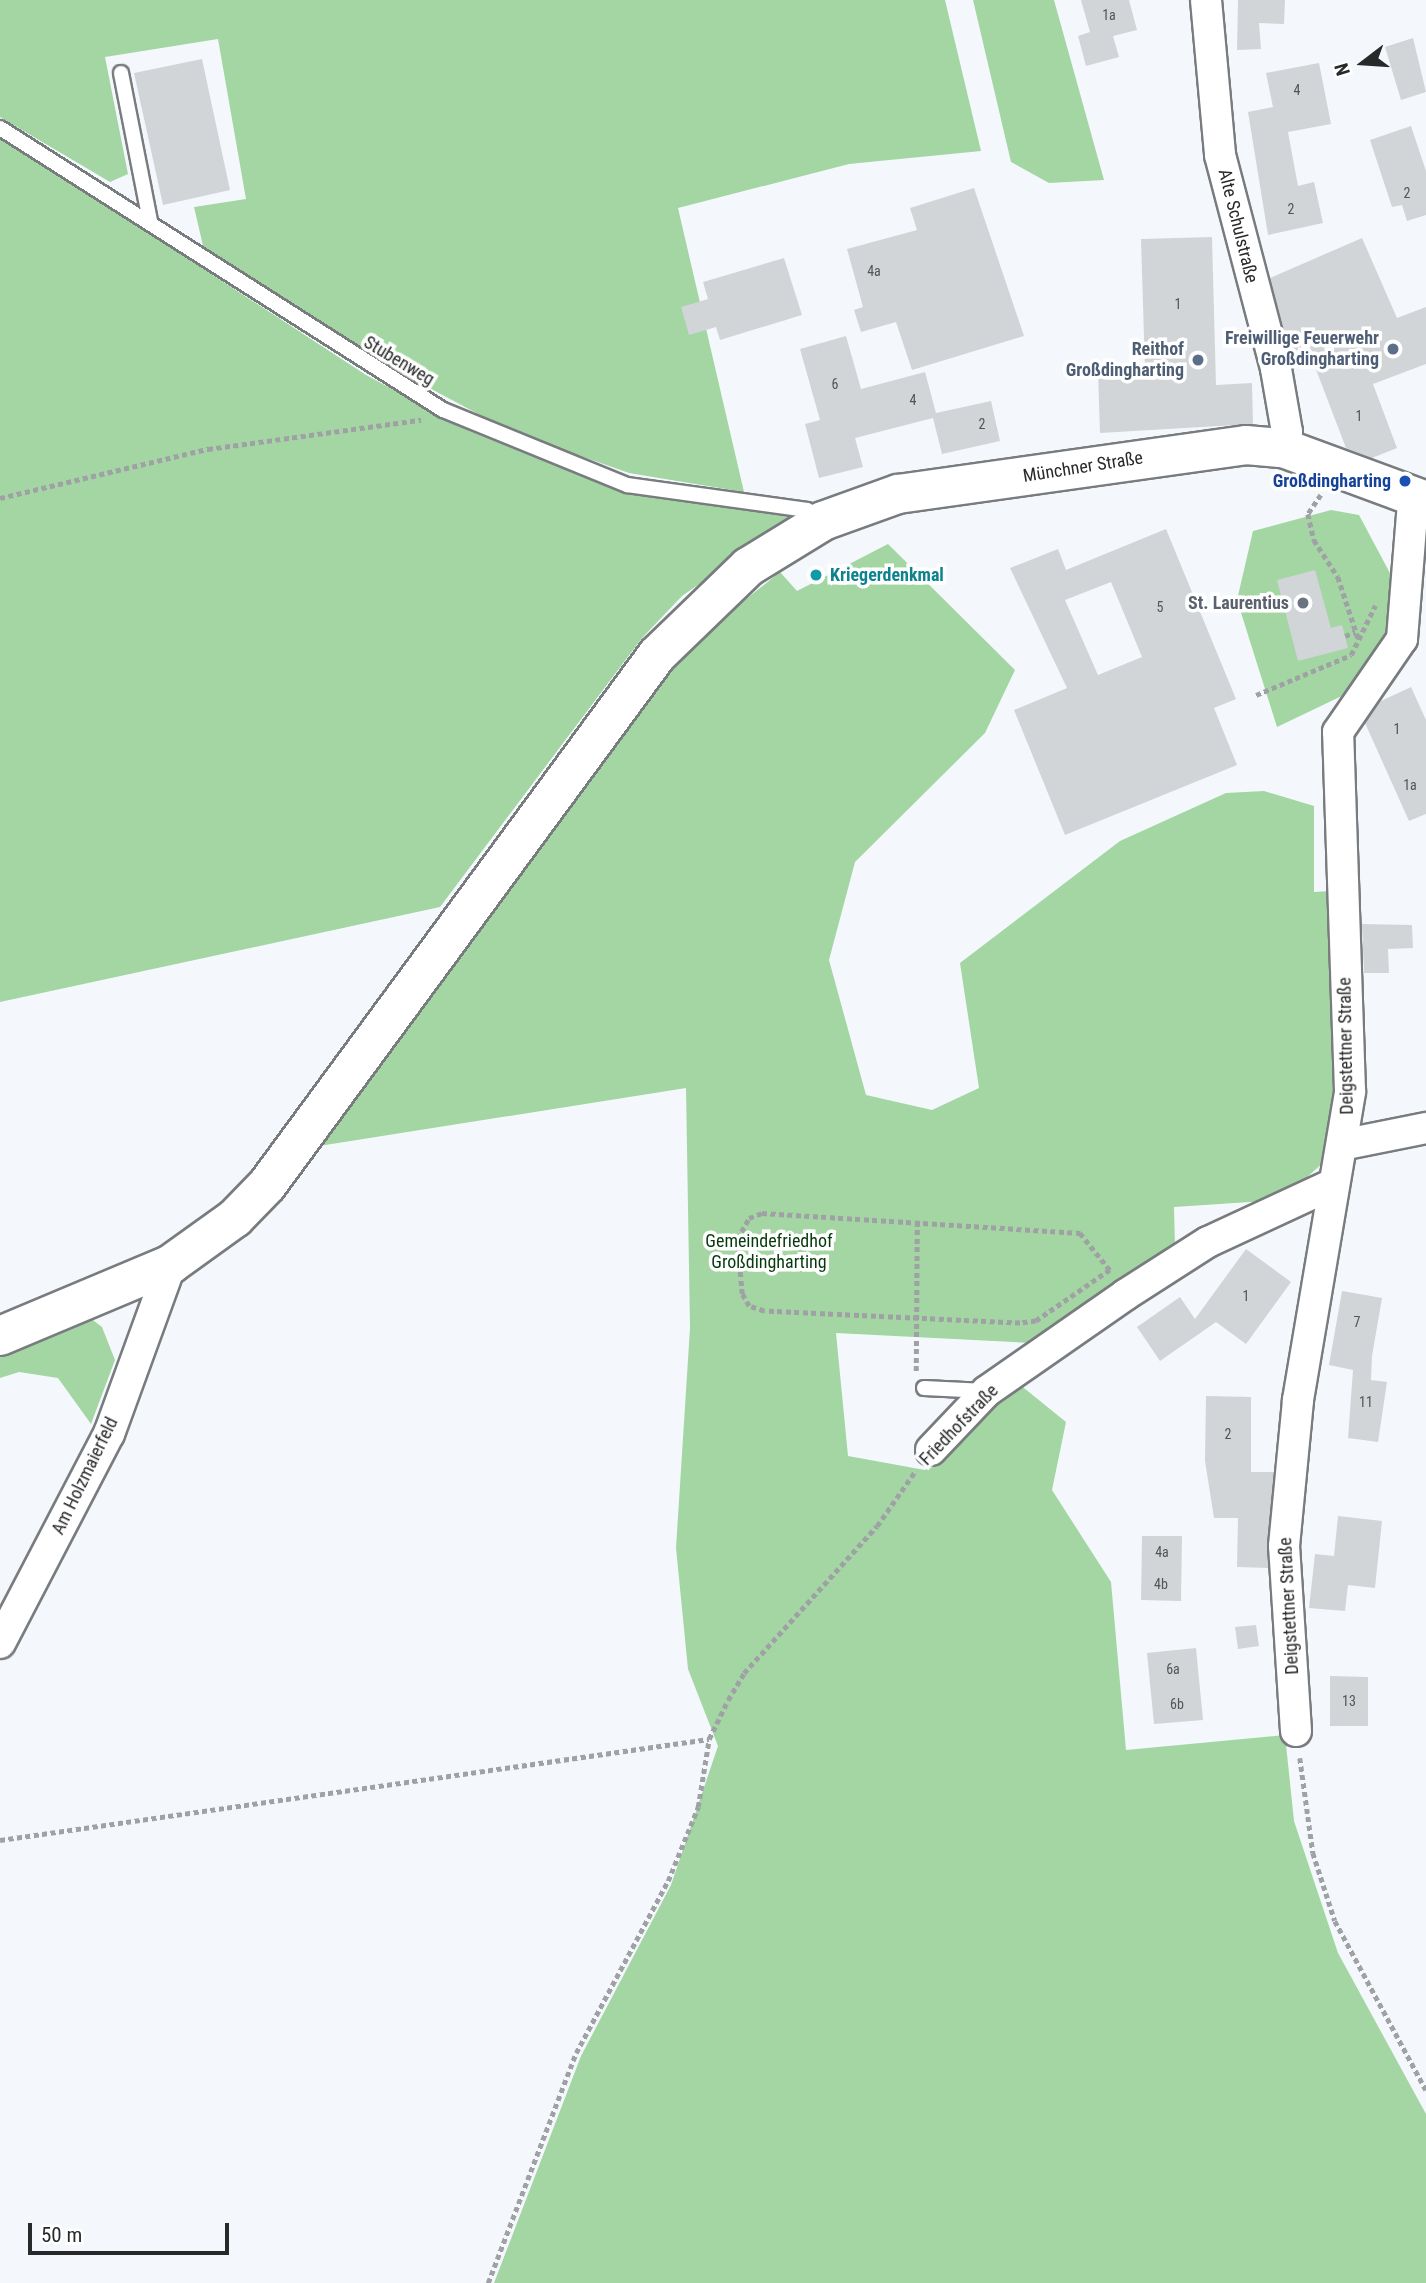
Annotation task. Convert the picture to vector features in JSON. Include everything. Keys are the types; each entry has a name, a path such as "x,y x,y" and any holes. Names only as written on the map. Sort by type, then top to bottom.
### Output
{"street":[{"name":"Alte Schulstraße","path":"1206,0 1220,155 1276,369 1283,448"},
{"name":"Münchner Straße","path":"0,1336 171,1264 215,1235 267,1185 614,709 711,597 748,566 822,521 898,494 1184,452 1283,448 1420,502"},
{"name":"Deigstettner Straße","path":"1296,1731 1284,1546 1298,1400 1331,1185 1346,1144 1350,1091 1338,732 1402,639 1408,577 1420,502"},
{"path":"1346,1144 1426,1128"},
{"name":"Friedhofstraße","path":"931,1450 987,1391 1208,1242 1331,1185"},
{"name":"Am Holzmaierfeld","path":"0,1643 109,1434 171,1264"}],"lane":[{"path":"121,73 150,221"},
{"name":"Stubenweg","path":"0,128 150,221 368,368 443,410 627,485 807,509 822,521"},
{"path":"924,1388 987,1391"}],"path":[{"path":"0,498 208,449 433,418 443,410"},
{"path":"1308,514 1358,639"},
{"path":"1256,695 1351,655 1392,577 1408,577"},
{"path":"1345,636 1355,632"},
{"path":"762,1213 917,1221 1080,1233 1110,1270 1036,1321 913,1319 749,1306 739,1280 737,1239 749,1218 762,1213"},
{"path":"917,1221 911,1362 924,1388"},
{"name":"Friedhofstraße","path":"488,2283 576,2053 668,1881 698,1807 709,1739 744,1673 877,1526 931,1450"},
{"path":"1296,1731 1313,1853 1335,1921 1426,2090"},
{"path":"0,1840 709,1739"}],"green space":[{"path":"0,0 945,0 981,151 849,164 678,208 744,492 629,473 510,431 377,360 204,250 194,207 246,199 218,39 105,57 128,174 110,182 0,117"},
{"path":"973,0 1054,0 1104,180 1049,183 1011,162"},
{"path":"0,136 366,375 472,432 626,494 796,516 682,596 642,638 440,907 0,1002"},
{"path":"1331,510 1359,515 1392,577 1397,604 1387,641 1348,693 1277,727 1237,600 1253,531"},
{"name":"Gemeindefriedhof Großdingharting","path":"888,544 1015,670 985,733 855,862 829,960 866,1095 932,1110 979,1088 960,963 1120,841 1226,793 1264,791 1314,806 1314,892 1331,891 1338,1096 1325,1161 1296,1187 1265,1201 1174,1207 1175,1247 1031,1343 836,1333 848,1456 925,1470 1019,1384 1066,1422 1052,1490 1111,1582 1126,1750 1285,1735 1294,1821 1338,1953 1426,2114 1426,2283 494,2283 581,2056 671,1885 718,1746 688,1669 676,1548 690,1328 686,1088 319,1146 670,660 780,572 797,591"},
{"path":"89,1317 102,1327 115,1360 91,1424 58,1378 19,1372 0,1378 0,1347"}],"building":[{"path":"1081,0 1129,0 1137,30 1113,36 1119,57 1086,66 1078,36 1090,32"},
{"path":"1238,0 1285,0 1284,24 1259,23 1261,49 1237,50"},
{"path":"1413,38 1426,92 1401,100 1385,47"},
{"path":"202,59 230,190 163,205 134,73"},
{"path":"1319,63 1331,124 1288,132 1298,186 1314,182 1323,223 1268,235 1248,112 1273,107 1266,73"},
{"path":"1411,126 1426,171 1426,215 1407,221 1402,205 1392,207 1370,140"},
{"path":"974,188 1024,336 912,370 896,322 861,332 854,310 863,307 847,249 917,230 910,208"},
{"path":"1212,237 1216,385 1252,383 1253,424 1100,433 1098,372 1145,370 1141,239"},
{"path":"1362,238 1397,318 1426,307 1426,364 1373,384 1397,448 1372,458 1346,448 1307,346 1290,353 1270,278"},
{"path":"784,258 802,315 720,340 716,327 689,335 681,307 708,299 703,282"},
{"path":"846,336 861,389 925,372 936,413 991,401 1000,441 942,454 933,418 855,438 863,467 819,478 805,424 820,420 800,349"},
{"path":"1166,529 1236,699 1214,708 1237,765 1065,835 1014,710 1067,688 1010,568 1058,549 1066,570","holes":["1111,582 1142,657 1098,675 1065,600"]},
{"name":"St. Laurentius","path":"1315,570 1331,628 1342,625 1348,648 1298,661 1277,580"},
{"path":"1411,687 1426,720 1426,814 1409,821 1365,723 1381,701"},
{"path":"1362,924 1412,925 1413,948 1388,949 1389,973 1364,973"},
{"path":"1246,1249 1291,1282 1246,1344 1216,1322 1160,1361 1137,1327 1180,1297 1195,1319"},
{"path":"1342,1291 1382,1298 1372,1356 1371,1380 1387,1382 1378,1442 1348,1438 1353,1370 1329,1365"},
{"path":"1206,1396 1251,1397 1251,1472 1274,1472 1268,1568 1237,1567 1238,1518 1214,1518 1205,1461"},
{"path":"1338,1516 1382,1521 1375,1588 1348,1585 1345,1611 1309,1608 1315,1554 1334,1556"},
{"path":"1142,1536 1182,1536 1181,1601 1141,1600"},
{"path":"1256,1625 1259,1646 1238,1649 1235,1627"},
{"path":"1196,1648 1203,1720 1154,1724 1147,1653"},
{"path":"1330,1676 1368,1677 1368,1726 1330,1726"}],"place":[{"name":"Freiwillige Feuerwehr Großdingharting","path":"1393,349"},
{"name":"Reithof Großdingharting","path":"1198,360"},
{"name":"Großdingharting","path":"1405,481"},
{"name":"Kriegerdenkmal","path":"816,575"},
{"name":"St. Laurentius","path":"1303,603"}]}
